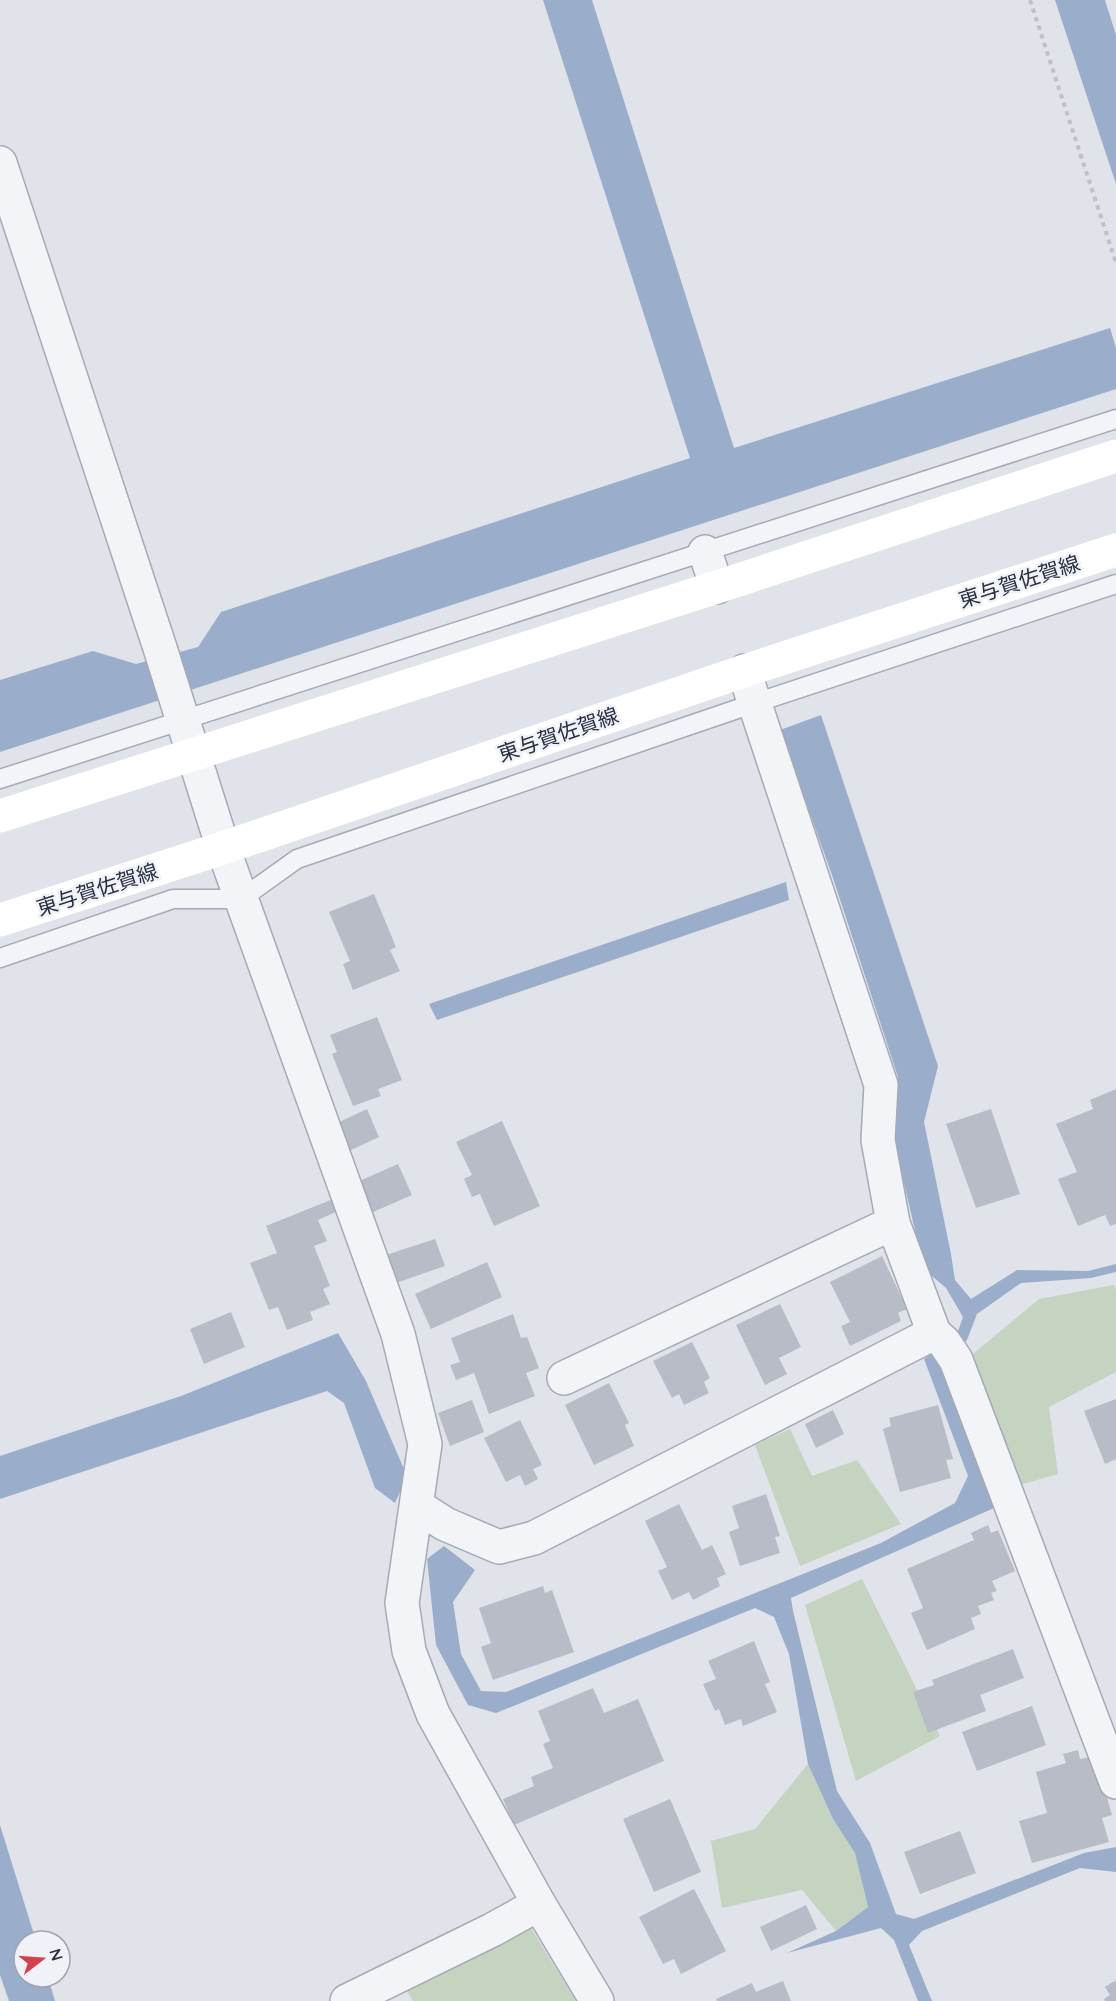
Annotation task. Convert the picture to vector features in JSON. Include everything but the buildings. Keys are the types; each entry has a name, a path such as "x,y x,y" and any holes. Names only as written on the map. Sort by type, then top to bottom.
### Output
{"main road":[{"path":"0,816 717,587 1116,456"},
{"name":"東与賀佐賀線","path":"0,920 223,848 744,671 1116,550"}],"street":[{"path":"0,163 160,648 223,848 398,1334 425,1444 402,1603 409,1651 433,1714 539,1904 597,2001"},
{"path":"705,552 717,587"},
{"path":"744,671 881,1085 878,1140 893,1223 945,1345 1116,1782"},
{"path":"564,1377 893,1223"},
{"path":"417,1506 445,1524 500,1547 534,1538 945,1345"},
{"path":"347,2001 492,1930 539,1904"}],"lane":[{"path":"0,779 179,710 705,552 1116,419"},
{"path":"0,958 173,899 241,899 297,859 755,703 1116,584"}],"path":[{"path":"1030,0 1116,263"}],"green space":[{"path":"1114,1285 1116,1289 1116,1372 1049,1407 1058,1474 1016,1486 973,1354 1039,1299"},
{"path":"790,1429 812,1476 857,1460 901,1524 800,1566 755,1445"},
{"path":"862,1579 940,1736 856,1781 805,1605"},
{"path":"808,1764 833,1819 855,1853 868,1907 836,1931 802,1890 722,1908 711,1841 755,1829"},
{"path":"531,1928 576,2001 413,2001 406,1989"}],"water":[{"path":"543,0 592,0 734,448 1110,328 1116,348 1116,389 0,752 0,680 93,651 136,664 198,647 221,612 690,458"},
{"path":"1055,0 1105,0 1116,35 1116,184"},
{"path":"821,715 938,1066 924,1122 955,1280 971,1299 1017,1270 1088,1271 1116,1264 1116,1272 1091,1278 1021,1283 977,1314 967,1340 942,1364 994,1508 791,1598 837,1791 870,1843 896,1914 914,1919 1084,1853 1116,1847 1116,1872 1080,1868 922,1931 909,1945 932,2001 918,2001 894,1940 881,1928 787,1953 836,1931 868,1907 855,1853 833,1819 808,1764 789,1654 774,1617 755,1608 496,1713 468,1705 436,1645 427,1559 444,1546 475,1570 453,1602 461,1654 481,1691 506,1692 881,1543 955,1503 968,1476 924,1359 956,1337 963,1317 946,1288 924,1269 893,1136 898,1077 832,875 780,730"},
{"path":"786,882 789,900 437,1020 429,1004"},
{"path":"338,1333 366,1381 407,1476 395,1503 375,1488 344,1403 327,1391 0,1499 0,1456 181,1396"},
{"path":"0,1825 32,1929 12,1929 12,1989 52,1989 55,2001 9,2001 0,1975"}]}
